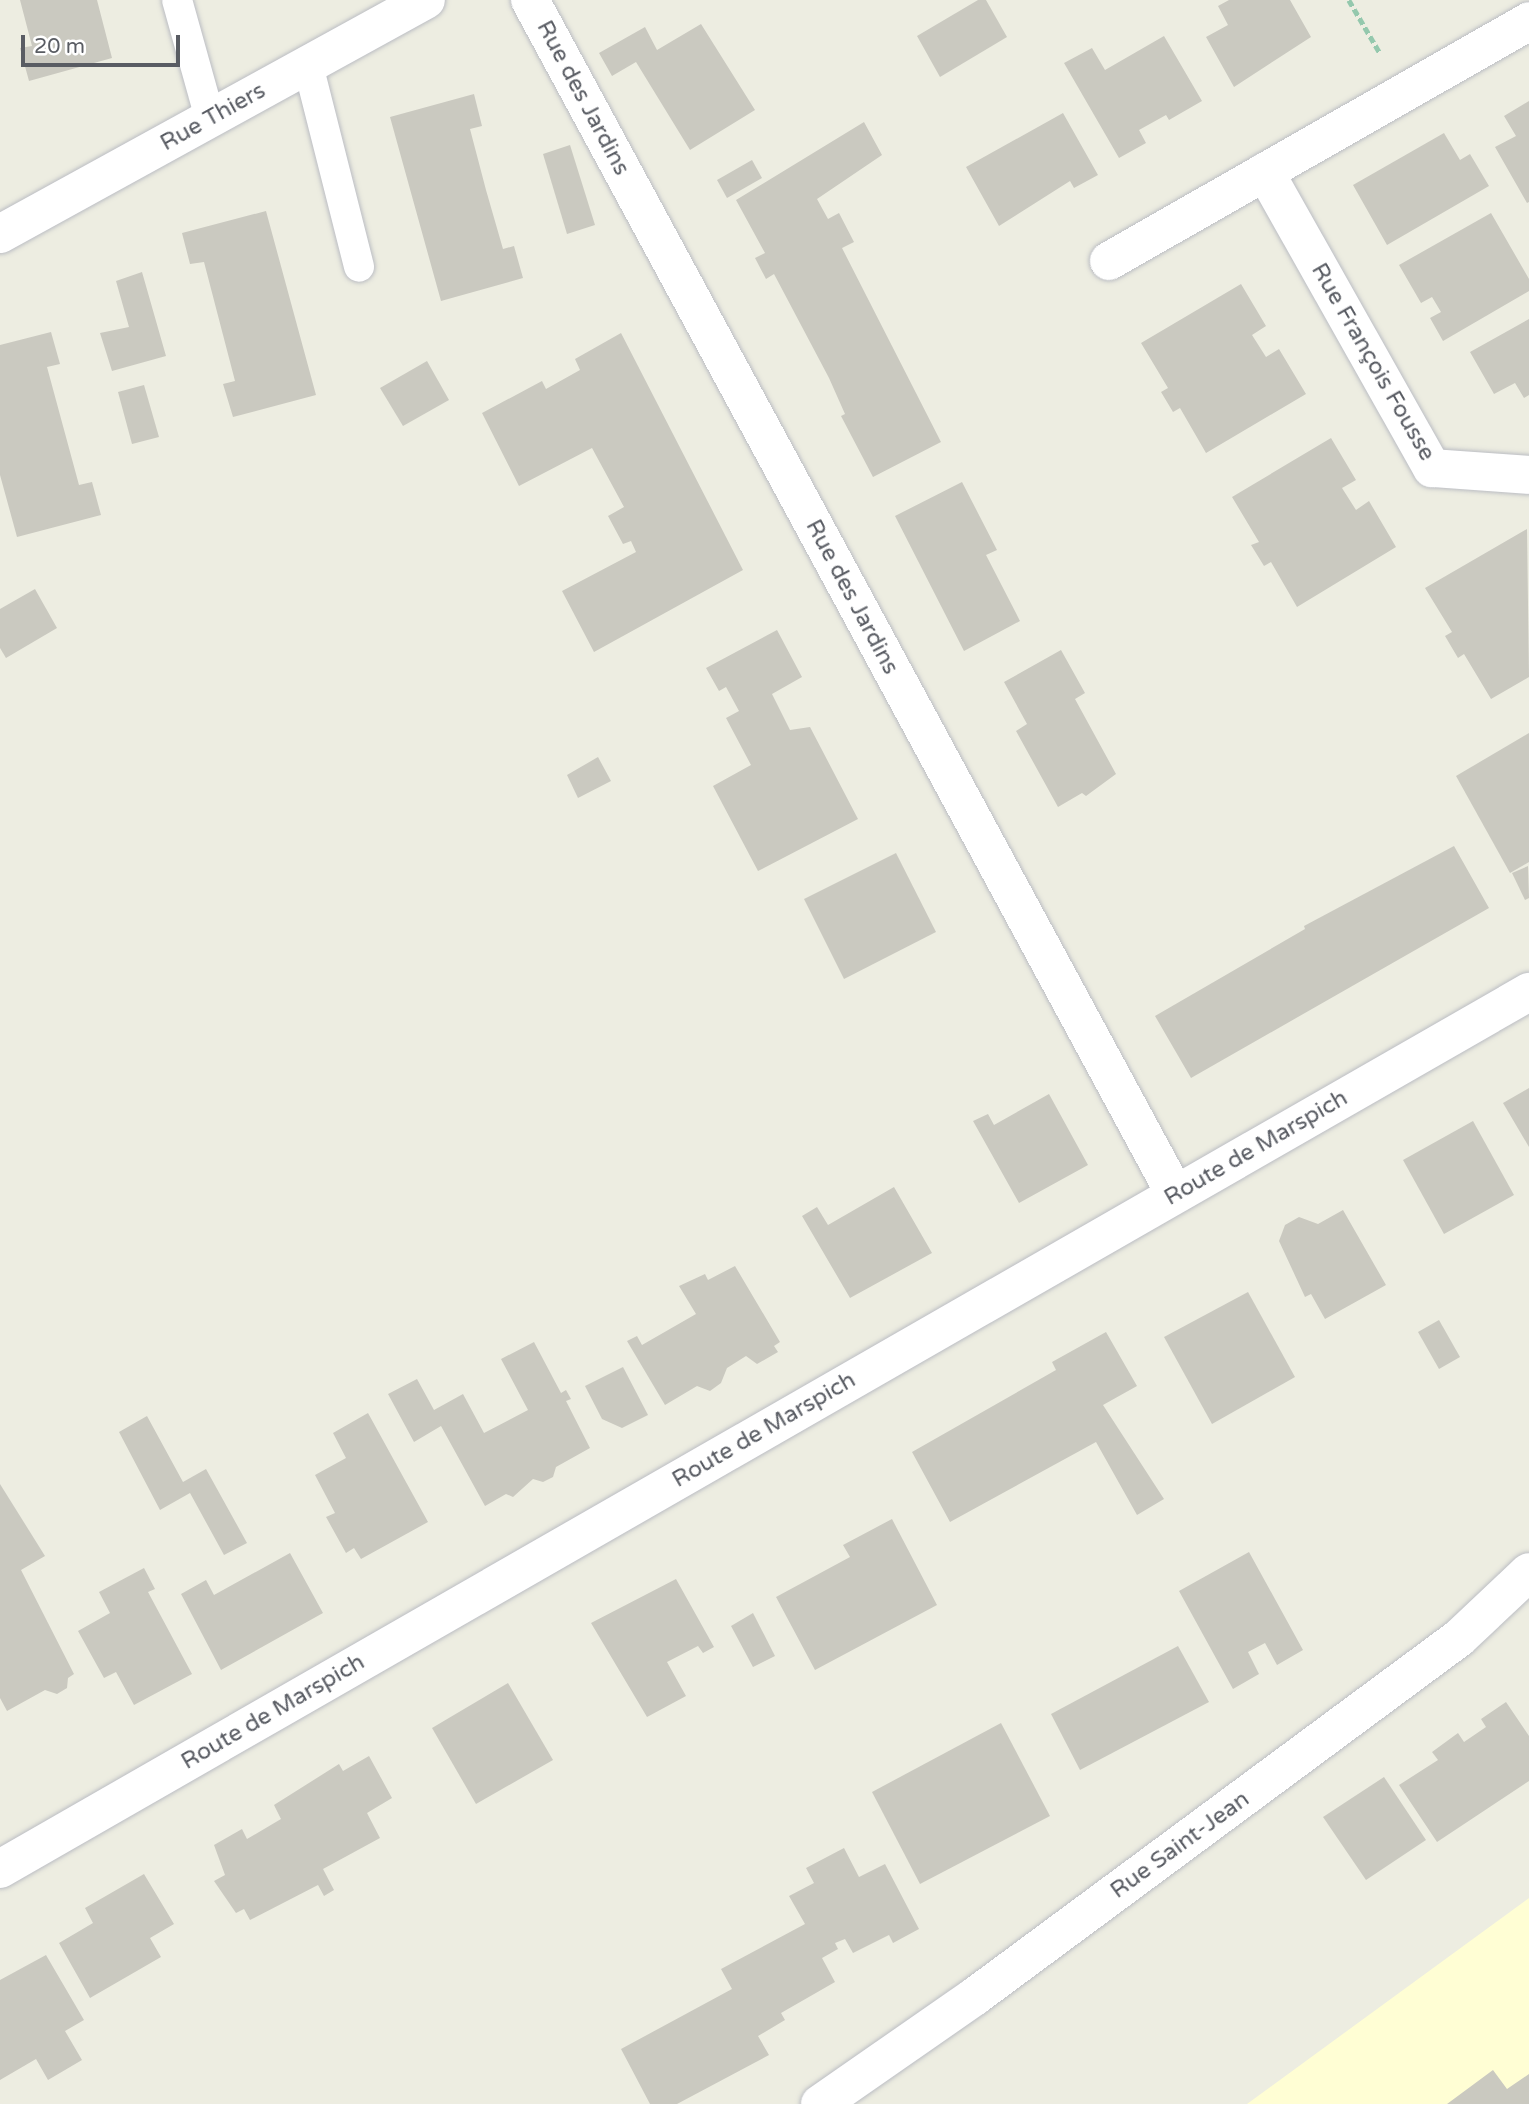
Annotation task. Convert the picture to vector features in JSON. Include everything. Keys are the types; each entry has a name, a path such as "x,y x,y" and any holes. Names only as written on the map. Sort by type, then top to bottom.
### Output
{"street":[{"name":"Rue Thiers","path":"0,234 426,0"},
{"name":"Rue des Jardins","path":"530,0 1175,1194"},
{"path":"1109,261 1529,21"},
{"name":"Rue François Fousse","path":"1265,172 1432,468 1529,475"},
{"name":"Route de Marspich","path":"0,1869 1529,992"},
{"name":"Rue Saint-Jean","path":"820,2104 974,1997 1459,1638 1529,1572"}],"lane":[{"path":"177,0 211,118"},
{"path":"308,65 359,267"}],"path":[{"path":"1349,0 1402,93"}],"shaded area":[{"path":"1529,1898 1529,2104 1247,2104"}],"building":[{"path":"20,0 97,0 112,58 29,81 20,48 32,46"},
{"path":"978,0 986,0 1007,37 940,77 917,36"},
{"path":"1229,0 1290,0 1311,37 1234,87 1206,37 1228,25 1218,6"},
{"path":"701,24 755,110 690,150 636,62 612,76 599,53 645,27 657,50"},
{"path":"1164,36 1202,101 1169,120 1166,115 1139,130 1146,143 1119,158 1064,63 1092,48 1105,70"},
{"path":"474,94 482,126 470,129 486,190 503,249 514,246 523,278 441,301 390,117"},
{"path":"1529,101 1527,203 1495,147 1516,136 1504,116"},
{"path":"1063,113 1098,175 1074,188 1070,181 999,226 966,167"},
{"path":"864,122 882,155 817,199 828,219 839,213 854,242 842,248 941,442 873,477 841,416 845,414 829,378 774,274 766,279 755,258 765,253 736,200"},
{"path":"1444,133 1460,160 1470,154 1489,186 1387,245 1353,185"},
{"path":"570,145 595,225 567,234 543,154"},
{"path":"752,160 762,178 727,198 717,180"},
{"path":"266,211 316,395 233,417 223,384 235,381 204,262 190,264 182,233"},
{"path":"1491,213 1529,279 1529,291 1443,341 1430,318 1441,312 1432,297 1421,303 1399,265"},
{"path":"142,272 166,356 112,371 100,333 129,327 116,281"},
{"path":"1241,284 1266,326 1252,335 1266,357 1279,349 1306,394 1206,453 1180,408 1173,412 1161,392 1168,388 1141,343"},
{"path":"1529,319 1529,395 1524,398 1515,383 1494,394 1470,352"},
{"path":"51,332 60,364 47,367 79,485 92,482 101,515 17,537 0,475 0,345"},
{"path":"621,333 743,570 594,652 562,591 636,552 631,541 623,544 608,516 624,507 592,448 519,486 482,413 542,381 546,389 580,370 575,359"},
{"path":"427,361 449,400 403,426 380,388"},
{"path":"144,385 159,437 132,444 118,392"},
{"path":"1331,438 1356,480 1342,488 1356,510 1369,501 1396,547 1297,607 1271,562 1264,566 1251,545 1259,542 1232,497"},
{"path":"962,482 997,550 986,555 1020,621 964,651 895,516"},
{"path":"1527,529 1529,677 1491,699 1464,654 1458,658 1445,636 1452,632 1425,588"},
{"path":"35,589 57,628 6,658 0,648 0,609"},
{"path":"777,630 802,677 772,694 790,730 810,727 858,819 758,871 713,786 751,765 726,718 739,711 726,687 719,691 706,668"},
{"path":"1061,650 1085,693 1075,699 1116,774 1086,796 1082,793 1058,807 1016,731 1027,724 1004,682"},
{"path":"1529,733 1529,862 1510,873 1456,776"},
{"path":"598,757 611,781 578,798 567,775"},
{"path":"1454,846 1489,908 1191,1078 1155,1016 1305,929 1304,926"},
{"path":"896,853 936,932 844,979 804,899"},
{"path":"1528,866 1529,898 1525,900 1512,873"},
{"path":"1529,1088 1529,1147 1503,1103"},
{"path":"1049,1094 1088,1165 1019,1203 973,1121 988,1114 994,1125"},
{"path":"1473,1121 1514,1195 1444,1234 1403,1160"},
{"path":"894,1187 932,1253 850,1298 802,1216 817,1207 828,1225"},
{"path":"1343,1210 1386,1285 1325,1319 1311,1294 1305,1297 1279,1241 1285,1225 1299,1217 1318,1224"},
{"path":"735,1266 780,1342 774,1346 778,1352 757,1364 746,1356 727,1368 721,1383 710,1391 697,1386 665,1405 627,1341 637,1336 642,1345 696,1314 679,1286 705,1274 708,1280"},
{"path":"1248,1292 1295,1377 1212,1424 1164,1337"},
{"path":"1439,1320 1460,1357 1439,1369 1418,1332"},
{"path":"1106,1332 1137,1386 1103,1405 1164,1499 1137,1515 1096,1442 950,1522 912,1452 1056,1370 1052,1362"},
{"path":"534,1342 561,1393 566,1390 571,1399 566,1401 590,1448 556,1467 553,1477 543,1482 533,1479 513,1497 506,1494 485,1506 441,1426 414,1442 388,1394 417,1379 434,1410 463,1394 484,1433 528,1410 501,1359"},
{"path":"623,1367 648,1415 622,1428 602,1419 585,1386"},
{"path":"368,1413 428,1522 361,1559 354,1548 346,1553 326,1517 335,1513 315,1475 346,1458 333,1433"},
{"path":"147,1416 183,1482 206,1469 247,1543 224,1555 190,1493 160,1510 119,1432"},
{"path":"0,1484 45,1556 21,1570 74,1674 68,1678 67,1688 57,1694 45,1690 7,1711 0,1698"},
{"path":"892,1519 937,1605 815,1670 776,1597 850,1557 843,1545"},
{"path":"1249,1552 1303,1650 1277,1665 1265,1643 1248,1652 1259,1674 1233,1689 1179,1591"},
{"path":"290,1553 323,1613 221,1670 181,1594 206,1580 214,1595"},
{"path":"144,1568 155,1589 148,1592 192,1674 134,1705 116,1672 104,1678 78,1631 110,1613 99,1592"},
{"path":"676,1579 714,1647 703,1653 698,1646 667,1662 686,1696 647,1717 591,1623"},
{"path":"753,1613 775,1656 753,1667 731,1626"},
{"path":"1178,1646 1209,1702 1080,1770 1051,1714"},
{"path":"508,1683 553,1760 476,1804 432,1728"},
{"path":"1506,1702 1529,1736 1529,1781 1437,1842 1399,1785 1438,1760 1432,1752 1458,1733 1464,1742 1486,1727 1481,1719"},
{"path":"1001,1723 1050,1816 920,1884 872,1792"},
{"path":"369,1756 392,1798 367,1813 380,1838 323,1869 334,1890 324,1896 318,1885 250,1920 244,1909 236,1913 214,1881 225,1875 214,1845 242,1829 247,1839 281,1819 274,1805 339,1764 343,1771"},
{"path":"1384,1777 1426,1840 1366,1880 1323,1817"},
{"path":"844,1848 859,1877 885,1864 919,1929 893,1943 889,1935 853,1953 845,1939 835,1943 838,1949 822,1958 835,1982 781,2013 785,2020 758,2036 769,2055 677,2104 650,2104 621,2049 732,1989 721,1969 805,1924 789,1896 814,1883 806,1868"},
{"path":"144,1874 174,1924 150,1938 161,1957 90,1998 59,1943 93,1923 85,1908"},
{"path":"46,1955 84,2020 65,2031 82,2060 48,2080 36,2059 0,2080 0,1980"},
{"path":"1493,2070 1507,2089 1529,2074 1529,2104 1447,2104"}]}
